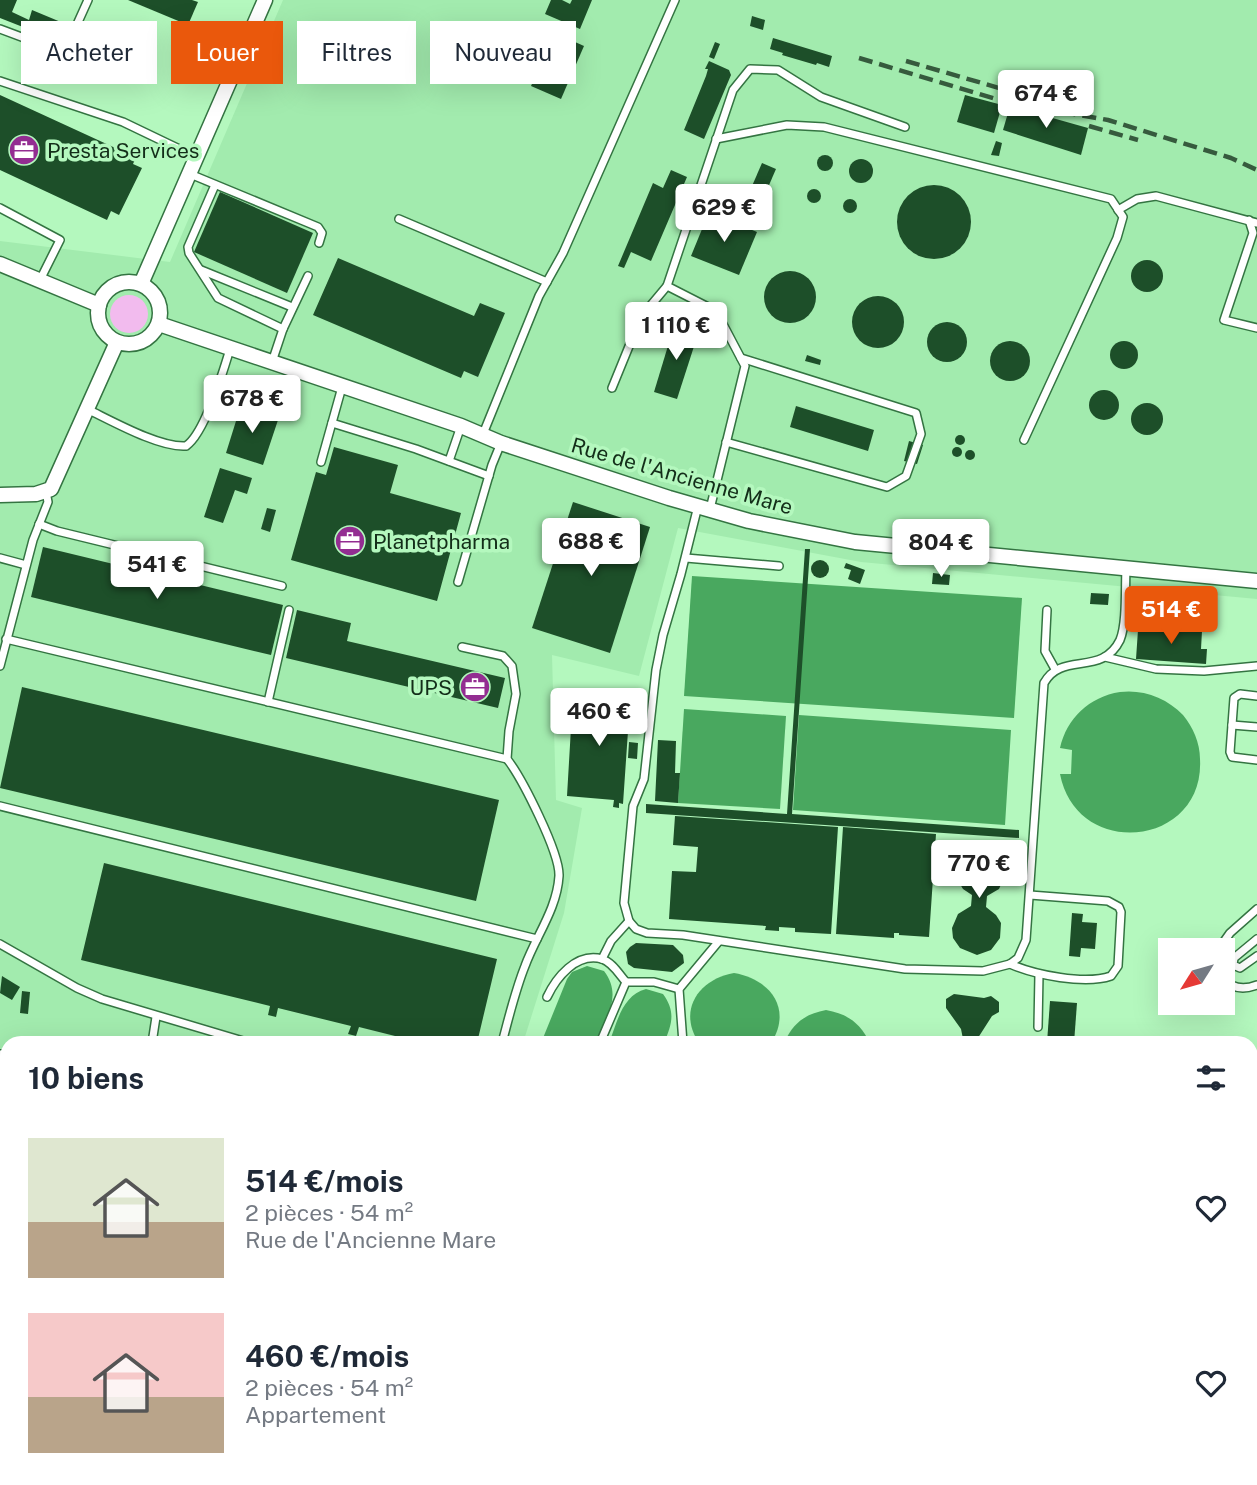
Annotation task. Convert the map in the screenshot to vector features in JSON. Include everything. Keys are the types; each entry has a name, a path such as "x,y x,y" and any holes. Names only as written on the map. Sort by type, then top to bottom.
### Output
{"street":[{"path":"141,284 265,0"},
{"path":"0,264 99,305"},
{"path":"132,282 141,284 154,293 158,300 159,324 145,341 131,345 117,342 103,331 99,323 99,305 115,285 132,282"},
{"name":"Rue de l'Ancienne Mare","path":"159,324 461,426 501,443 626,486 749,521 855,542 1257,581"},
{"path":"0,495 46,492 55,483 117,342"}],"lane":[{"path":"0,29 65,51 88,0"},
{"path":"483,434 547,282 563,253 675,0"},
{"path":"612,387 641,317 667,286 733,90 750,69 778,70 821,97 905,127"},
{"path":"0,81 123,122 198,158"},
{"path":"716,139 787,125 824,127 1111,199 1123,217 1117,238 1024,440"},
{"path":"190,174 317,227 322,233 320,243"},
{"path":"215,184 188,247 189,253 214,294 222,302 283,329"},
{"path":"1118,210 1137,198 1156,196 1253,222 1253,233 1224,320 1257,328"},
{"path":"0,208 60,240 39,281"},
{"path":"399,219 547,282"},
{"path":"201,270 292,307"},
{"path":"272,363 292,307 308,276"},
{"path":"667,286 716,311 745,366 726,442 663,635 652,695 644,779 634,806 624,903 629,921 636,929 647,933 905,969 983,971 1010,964 1023,950 1030,895 1044,683 1055,669 1065,665 1087,664 1105,657 1120,638 1126,569"},
{"path":"87,409 163,443 177,447 186,446 198,433 230,349"},
{"path":"726,442 887,487 906,476 921,434 916,413 741,358"},
{"path":"321,462 342,387"},
{"path":"332,423 489,476"},
{"path":"449,461 461,426"},
{"path":"458,582 501,443"},
{"path":"0,666 26,565 48,502 46,492"},
{"path":"39,524 57,531 282,586"},
{"path":"0,558 26,565"},
{"path":"686,558 779,566"},
{"path":"268,702 289,610"},
{"path":"1047,610 1045,651 1055,669"},
{"path":"6,639 507,759 529,794 559,872 558,890 525,966 504,1036"},
{"path":"462,647 503,656 512,666 516,694 507,759"},
{"path":"1105,657 1156,669 1204,671 1257,666"},
{"path":"1257,696 1240,694 1234,698 1230,752 1232,757 1257,760"},
{"path":"1232,725 1257,727"},
{"path":"0,806 537,939"},
{"path":"1010,964 1039,974 1094,979 1111,976 1118,966 1119,907 1108,901 1030,895"},
{"path":"1226,938 1257,909"},
{"path":"602,959 611,941 629,921"},
{"path":"1257,939 1233,962 1240,968 1257,956"},
{"path":"682,1036 679,989 719,941"},
{"path":"0,944 77,988 156,1017 225,1036"},
{"path":"547,997 554,982 572,965 587,959 602,959 626,982 654,982 679,989"},
{"path":"1038,1027 1039,974"},
{"path":"603,1036 626,982"},
{"path":"1236,988 1246,989 1257,985"},
{"path":"153,1036 156,1017"}],"shaded area":[{"path":"283,0 1257,0 1257,599 861,562 678,528 639,676 552,655 556,800 582,808 564,913 525,1036 0,1036 0,241 170,262 247,84 283,84 283,21 274,21"},
{"path":"129,295 142,301 148,314 142,327 129,333 116,327 110,314 116,301"},
{"path":"692,576 1022,598 1014,718 684,696"},
{"path":"1120,692 1146,693 1177,709 1193,730 1200,753 1196,788 1183,811 1162,825 1138,832 1113,831 1090,821 1071,802 1060,774 1071,774 1072,750 1060,748 1074,718 1089,704"},
{"path":"684,709 786,716 780,809 678,803"},
{"path":"799,715 1011,730 1005,825 793,810"},
{"path":"587,966 604,971 612,989 608,1016 598,1036 544,1036 567,979 572,972"},
{"path":"734,973 747,976 767,989 778,1007 780,1019 774,1036 696,1036 690,1019 695,998 702,989 722,976"},
{"path":"646,989 663,994 667,1000 671,1024 667,1036 612,1036 626,1003 638,992"},
{"path":"826,1010 841,1014 852,1020 866,1036 788,1036 800,1020"}],"building":[{"path":"0,0 17,0 12,12 29,20 32,10 58,21 21,21 21,26 0,18"},
{"path":"128,0 198,2 190,21 178,21"},
{"path":"551,0 562,0 570,4 572,0 592,0 580,29 576,27 576,21 561,21 545,14"},
{"path":"752,16 765,20 763,30 750,26"},
{"path":"773,38 832,56 829,67 782,55 783,53 770,49"},
{"path":"576,42 584,46 576,64"},
{"path":"715,42 720,44 714,59 709,57"},
{"path":"709,61 729,70 731,75 704,139 684,130 706,76 708,69 705,69"},
{"path":"532,84 568,84 561,99 531,86"},
{"path":"0,95 124,152 137,155 133,164 142,168 119,215 111,211 107,220 0,170"},
{"path":"965,95 1002,105 994,133 957,122"},
{"path":"1010,106 1088,128 1081,155 1003,130"},
{"path":"996,141 1002,143 999,156 991,155"},
{"path":"825,155 833,163 825,171 817,163"},
{"path":"861,159 869,163 873,171 869,179 861,183 853,179 849,171 853,163"},
{"path":"762,163 776,169 756,215 742,209"},
{"path":"671,170 687,177 651,261 631,252 624,268 618,266 653,183 663,188"},
{"path":"934,185 948,188 960,196 968,208 971,222 968,236 960,248 948,256 934,259 920,256 908,248 900,236 897,222 900,208 908,196 920,188"},
{"path":"811,189 817,189 821,196 817,203 811,203 807,199 807,193"},
{"path":"220,192 313,233 287,293 194,252"},
{"path":"847,199 853,199 857,206 853,213 847,213 843,209 843,203"},
{"path":"709,212 757,232 739,275 691,256"},
{"path":"338,258 474,316 480,303 505,313 478,377 464,371 461,378 313,315"},
{"path":"1147,260 1158,265 1163,276 1158,287 1147,292 1136,287 1131,276 1136,265"},
{"path":"790,271 809,278 816,297 809,316 790,323 771,316 764,297 771,278"},
{"path":"878,296 888,298 896,304 902,312 902,332 896,340 888,346 878,348 868,346 860,340 854,332 852,322 854,312 860,304 868,298"},
{"path":"947,322 955,323 961,328 966,334 966,350 961,356 955,361 947,362 939,361 933,356 928,350 927,342 928,334 933,328 939,323"},
{"path":"674,326 698,334 677,399 654,392"},
{"path":"1010,341 1018,342 1024,347 1029,353 1029,369 1024,375 1018,380 1010,381 1002,380 996,375 991,369 990,361 991,353 996,347 1002,342"},
{"path":"1124,341 1134,345 1138,355 1134,365 1124,369 1114,365 1110,355 1114,345"},
{"path":"807,355 821,360 820,365 805,361"},
{"path":"1104,390 1115,394 1119,405 1115,416 1104,420 1093,416 1089,405 1093,394"},
{"path":"1147,403 1158,408 1163,419 1158,430 1147,435 1136,430 1131,419 1136,408"},
{"path":"241,405 279,417 263,465 226,453"},
{"path":"796,406 874,430 868,451 790,427"},
{"path":"960,435 964,436 964,444 960,445 956,444 955,440 956,436"},
{"path":"909,441 923,445 917,464 904,461"},
{"path":"334,447 398,465 390,493 461,513 437,601 291,560 316,472 326,475"},
{"path":"957,447 961,448 961,456 957,457 953,456 952,452 953,448"},
{"path":"970,450 974,451 974,459 970,460 966,459 965,455 966,451"},
{"path":"220,468 252,478 247,494 235,490 223,523 204,517"},
{"path":"573,502 650,527 610,653 532,628"},
{"path":"267,508 276,510 270,532 261,529"},
{"path":"43,547 283,605 271,655 31,597"},
{"path":"805,549 810,549 792,814 1019,830 1019,838 646,813 646,804 787,814"},
{"path":"816,560 824,560 829,569 827,576 816,578 811,573 811,565"},
{"path":"846,563 865,570 860,584 848,579 851,570 844,568"},
{"path":"933,573 950,575 949,585 932,584"},
{"path":"1091,593 1109,594 1108,605 1090,604"},
{"path":"297,610 351,623 347,641 505,678 498,708 286,658"},
{"path":"1173,629 1202,631 1201,649 1207,649 1206,664 1136,659 1138,630 1172,632"},
{"path":"22,687 499,800 476,901 0,788"},
{"path":"573,694 625,697 625,701 630,702 623,804 619,803 619,808 613,807 614,800 567,796"},
{"path":"658,740 676,741 675,773 680,773 678,803 655,801"},
{"path":"629,742 638,743 637,759 628,758"},
{"path":"675,816 838,827 831,934 795,932 795,928 765,930 766,926 669,919 672,871 696,872 698,847 673,845"},
{"path":"843,827 936,834 929,937 899,933 894,933 894,938 836,934"},
{"path":"982,846 993,849 1001,856 1006,873 999,889 987,896 986,907 1001,923 1000,938 991,950 977,955 960,948 953,938 952,928 958,914 971,906 972,895 963,889 957,879 957,863 966,851"},
{"path":"104,863 497,959 479,1036 395,1036 359,1027 356,1036 348,1034 351,1026 278,1008 276,1017 268,1015 270,1006 81,960"},
{"path":"1072,913 1083,914 1082,922 1097,923 1095,949 1081,948 1080,957 1069,956"},
{"path":"636,943 673,945 683,955 684,963 672,972 634,968 628,964 626,952"},
{"path":"2,976 20,987 12,1000 0,993"},
{"path":"22,991 30,992 28,1014 20,1013"},
{"path":"954,994 984,998 991,996 999,1002 999,1012 992,1016 979,1036 962,1036 961,1029 946,1008 946,999"},
{"path":"1050,1001 1077,1003 1075,1036 1048,1036"}],"railway":[{"path":"859,58 1006,102 1108,120 1231,158 1257,170"},
{"path":"906,61 1006,90 1030,100"},
{"path":"1089,126 1138,140"}],"place":[{"name":"Presta Services","path":"24,150"},
{"name":"Planetpharma","path":"350,541"},
{"name":"UPS","path":"475,687"}]}
